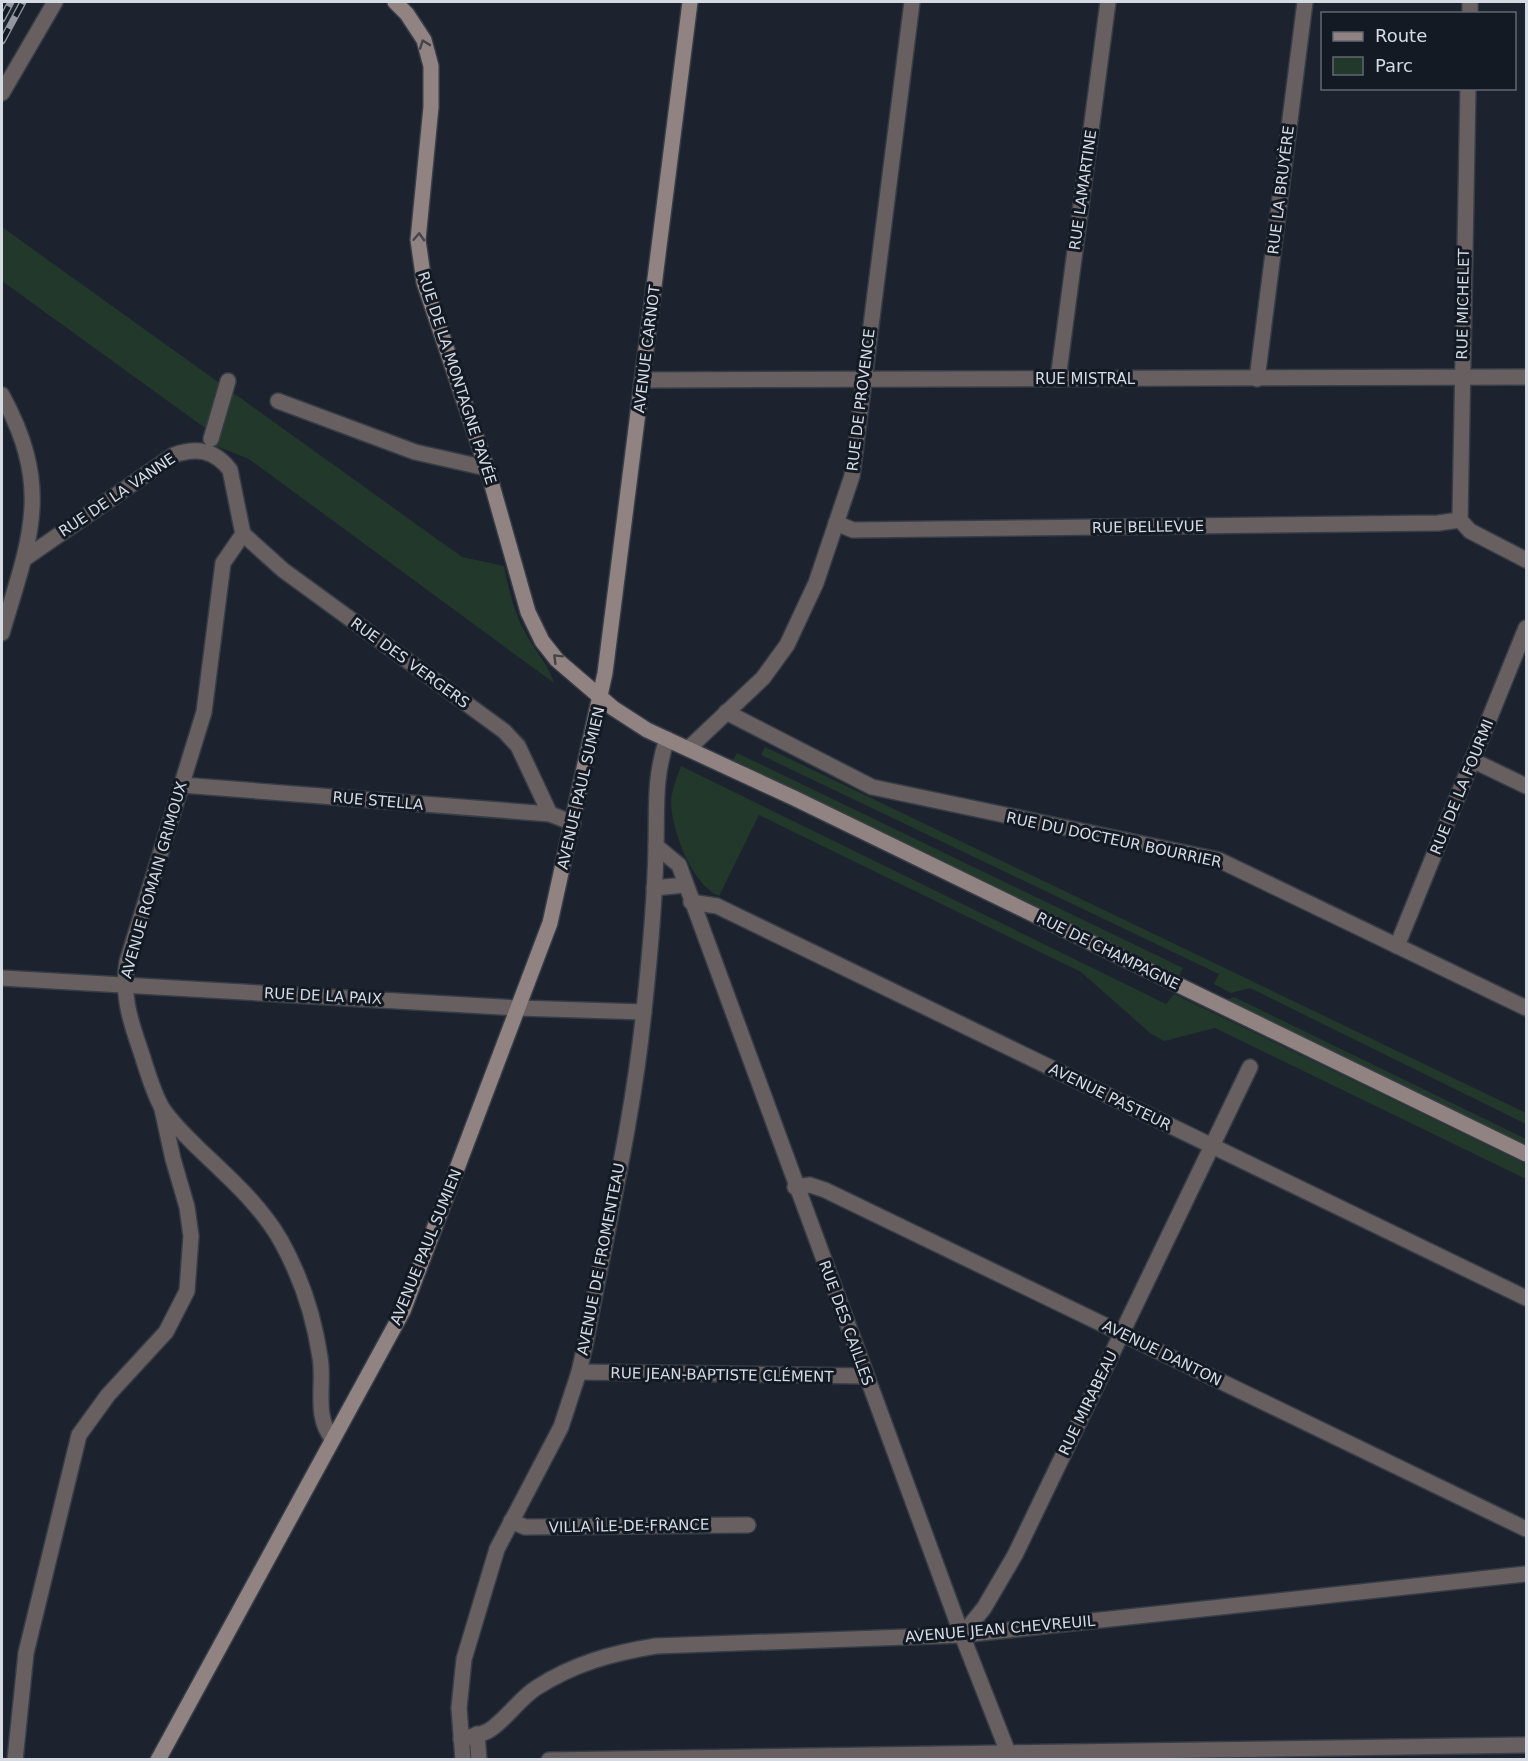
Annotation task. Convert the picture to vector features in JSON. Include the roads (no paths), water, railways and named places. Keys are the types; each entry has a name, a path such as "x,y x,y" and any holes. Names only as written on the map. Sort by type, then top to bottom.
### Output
{"street":[{"path":"2,93 55,2"},
{"name":"RUE DE LA MONTAGNE PAVÉE","path":"395,2 407,14 424,40 430,66 431,107 418,240 419,263 445,349 486,468 513,565 537,633 557,660 601,697 647,730 667,739"},
{"name":"AVENUE CARNOT","path":"601,697 690,2"},
{"name":"RUE DE PROVENCE","path":"689,748 763,678 787,645 806,608 852,477 912,2"},
{"name":"RUE LAMARTINE","path":"1058,379 1108,2"},
{"name":"RUE LA BRUYÈRE","path":"1257,379 1305,2"},
{"name":"RUE MICHELET","path":"1460,520 1468,90"},
{"name":"RUE MISTRAL","path":"643,380 1527,376"},
{"path":"211,439 228,381"},
{"path":"2,395 28,456 33,496 32,524 2,633"},
{"path":"278,401 416,452 486,468"},
{"name":"RUE DE LA VANNE","path":"24,559 174,455 191,449 216,455 230,470 243,534"},
{"path":"1460,520 1470,531 1527,560"},
{"name":"RUE BELLEVUE","path":"836,523 853,530 1438,524 1460,520"},
{"name":"AVENUE ROMAIN GRIMOUX","path":"243,534 223,563 204,712 127,962 124,985 127,1009 162,1107 180,1130 244,1192 281,1240 306,1297 314,1325 321,1358 321,1419 325,1431 333,1439"},
{"name":"RUE DES VERGERS","path":"243,534 283,570 504,731 518,746 550,814"},
{"name":"RUE DE LA FOURMI","path":"1396,946 1527,628"},
{"name":"AVENUE PAUL SUMIEN","path":"158,1760 403,1311 550,923 601,697"},
{"name":"RUE DU DOCTEUR BOURRIER","path":"726,712 872,787 1219,860 1527,1008"},
{"name":"RUE DE CHAMPAGNE","path":"667,739 1527,1154"},
{"name":"AVENUE DE FROMENTEAU","path":"463,1760 459,1708 464,1659 497,1549 561,1427 579,1372 632,1094 644,1012 654,888 658,767 667,739"},
{"path":"1472,760 1527,786"},
{"name":"RUE STELLA","path":"182,785 550,814 573,823"},
{"name":"RUE DES CAILLES","path":"656,846 679,865 865,1376 962,1635 1010,1755"},
{"path":"654,888 685,885"},
{"name":"AVENUE PASTEUR","path":"691,902 717,906 1527,1298"},
{"name":"RUE DE LA PAIX","path":"2,978 518,1008 644,1012"},
{"name":"RUE MIRABEAU","path":"962,1635 984,1608 1016,1555 1250,1067"},
{"path":"15,1760 26,1653 79,1435 108,1395 166,1332 186,1291 191,1236 187,1207 172,1159 162,1107"},
{"name":"AVENUE DANTON","path":"795,1187 810,1185 825,1190 1527,1529"},
{"name":"RUE JEAN-BAPTISTE CLÉMENT","path":"579,1372 865,1376"},
{"name":"VILLA ÎLE-DE-FRANCE","path":"512,1521 525,1527 748,1525"},
{"name":"AVENUE JEAN CHEVREUIL","path":"461,1739 489,1731 534,1689 564,1672 592,1660 624,1651 656,1646 962,1635 1527,1574"},
{"path":"477,1734 479,1760"},
{"path":"549,1760 1010,1755 1527,1745"}],"railway":[{"path":"2,19 11,2"},
{"path":"2,41 23,2"}]}
